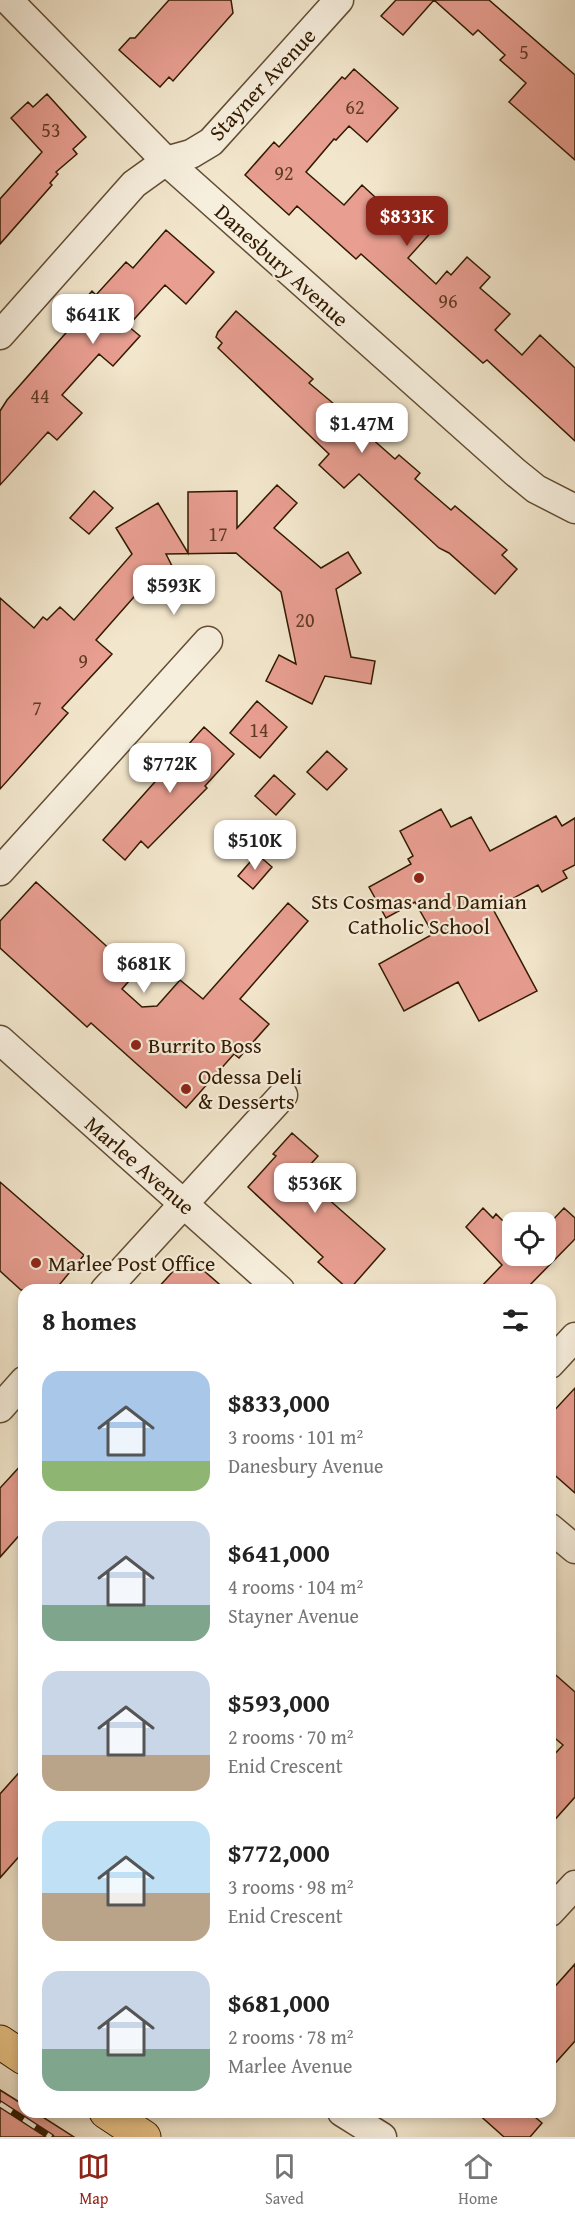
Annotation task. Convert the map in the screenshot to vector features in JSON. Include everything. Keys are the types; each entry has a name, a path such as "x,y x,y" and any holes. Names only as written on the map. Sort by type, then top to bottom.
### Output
{"highway":[{"path":"0,2042 18,2054"},
{"path":"115,2118 144,2137"}],"street":[{"name":"Danesbury Avenue","path":"8,0 166,161 515,472 536,489 575,509"},
{"name":"Stayner Avenue","path":"0,335 123,194 166,161 191,154 211,142 339,0"},
{"path":"0,871 208,641"},
{"name":"Marlee Avenue","path":"0,1040 273,1284"},
{"path":"110,1284 283,1095"},
{"path":"556,1358 575,1337"},
{"path":"0,1408 18,1388"},
{"path":"556,1533 575,1549"},
{"path":"556,1906 575,1885"}],"building":[{"path":"169,0 231,0 233,13 173,81 169,77 160,87 119,50 130,38 135,38"},
{"path":"396,0 434,0 403,35 381,16"},
{"path":"434,0 489,0 575,75 575,160 509,102 526,83 500,60 505,55 478,30 473,35"},
{"path":"354,69 398,108 367,142 349,126 336,140 334,139 306,172 344,205 362,185 401,221 413,208 435,228 408,258 436,284 447,271 451,275 467,257 490,277 480,288 510,314 495,330 522,355 540,335 575,368 575,441 487,360 483,363 361,254 356,259 297,206 289,215 245,175 274,142 279,147 342,77 345,79"},
{"path":"47,94 86,137 73,149 77,154 56,172 58,174 50,183 52,185 0,244 0,199 42,152 11,118 28,102 33,107"},
{"path":"166,230 214,272 186,304 165,285 128,326 140,336 113,366 99,354 62,395 82,413 57,440 48,432 0,485 0,411 7,400 79,318 73,313 92,291 96,295 126,262 133,268"},
{"path":"236,311 313,379 309,383 334,404 329,410 365,442 370,437 395,459 399,455 420,473 415,479 451,510 455,506 507,550 502,555 517,569 495,594 449,553 439,548 359,474 344,488 319,465 329,454 218,348 222,343 216,337 218,332"},
{"path":"277,485 297,503 274,528 321,568 348,552 361,573 336,589 351,657 375,661 371,684 325,676 312,704 266,681 279,655 296,664 281,592 236,553 166,554 172,566 148,581 96,640 112,654 62,708 68,713 0,789 0,598 34,628 43,617 47,620 60,607 74,620 132,554 116,528 158,503 188,553 188,492 237,491 237,528"},
{"path":"94,491 113,508 89,534 70,518"},
{"path":"257,701 287,727 260,758 230,733"},
{"path":"204,727 234,754 205,786 207,788 148,848 141,841 125,860 103,840"},
{"path":"327,751 347,769 327,790 307,772"},
{"path":"274,775 295,794 276,815 255,796"},
{"path":"441,809 451,827 471,817 490,851 556,816 562,826 575,818 575,865 563,871 567,878 542,892 538,885 493,909 537,991 479,1021 458,982 404,1011 379,964 433,934 415,902 386,918 369,887 411,864 408,859 413,856 400,831"},
{"path":"257,854 272,867 253,889 238,876"},
{"path":"36,882 136,973 122,989 142,1007 157,1006 180,980 203,999 288,903 308,921 240,999 269,1024 239,1058 234,1054 186,1108 91,1023 87,1027 0,948 0,921"},
{"path":"292,1133 318,1156 301,1175 385,1249 354,1284 342,1284 318,1262 323,1257 248,1187 276,1156 273,1154"},
{"path":"0,1182 84,1255 60,1284 18,1284 18,1287 0,1271"},
{"path":"483,1208 493,1218 496,1214 502,1220 502,1265 466,1227"},
{"path":"564,1208 575,1218 575,1239 556,1258 556,1216"},
{"path":"187,1256 219,1284 161,1284"},
{"path":"502,1265 549,1266 531,1284 484,1284"},
{"path":"575,1388 575,1493 556,1476 556,1409"},
{"path":"18,1468 18,1537 0,1557 0,1488"},
{"path":"556,1675 575,1692 575,1797 556,1818 556,1753 563,1745 556,1739"},
{"path":"18,1774 18,1858 0,1878 0,1794"},
{"path":"575,1964 575,2041 556,2062 556,1985"},
{"path":"0,2090 18,2101 18,2118 44,2118 74,2137 0,2137"},
{"path":"483,2118 536,2118 542,2123 530,2137 504,2137"}],"railway":[{"path":"0,2104 18,2116"},
{"path":"22,2118 51,2137"}],"place":[{"name":"Sts Cosmas and Damian Catholic School","path":"419,878"},
{"name":"Burrito Boss","path":"136,1045"},
{"name":"Odessa Deli & Desserts","path":"186,1089"},
{"name":"Marlee Post Office","path":"36,1263"}]}
